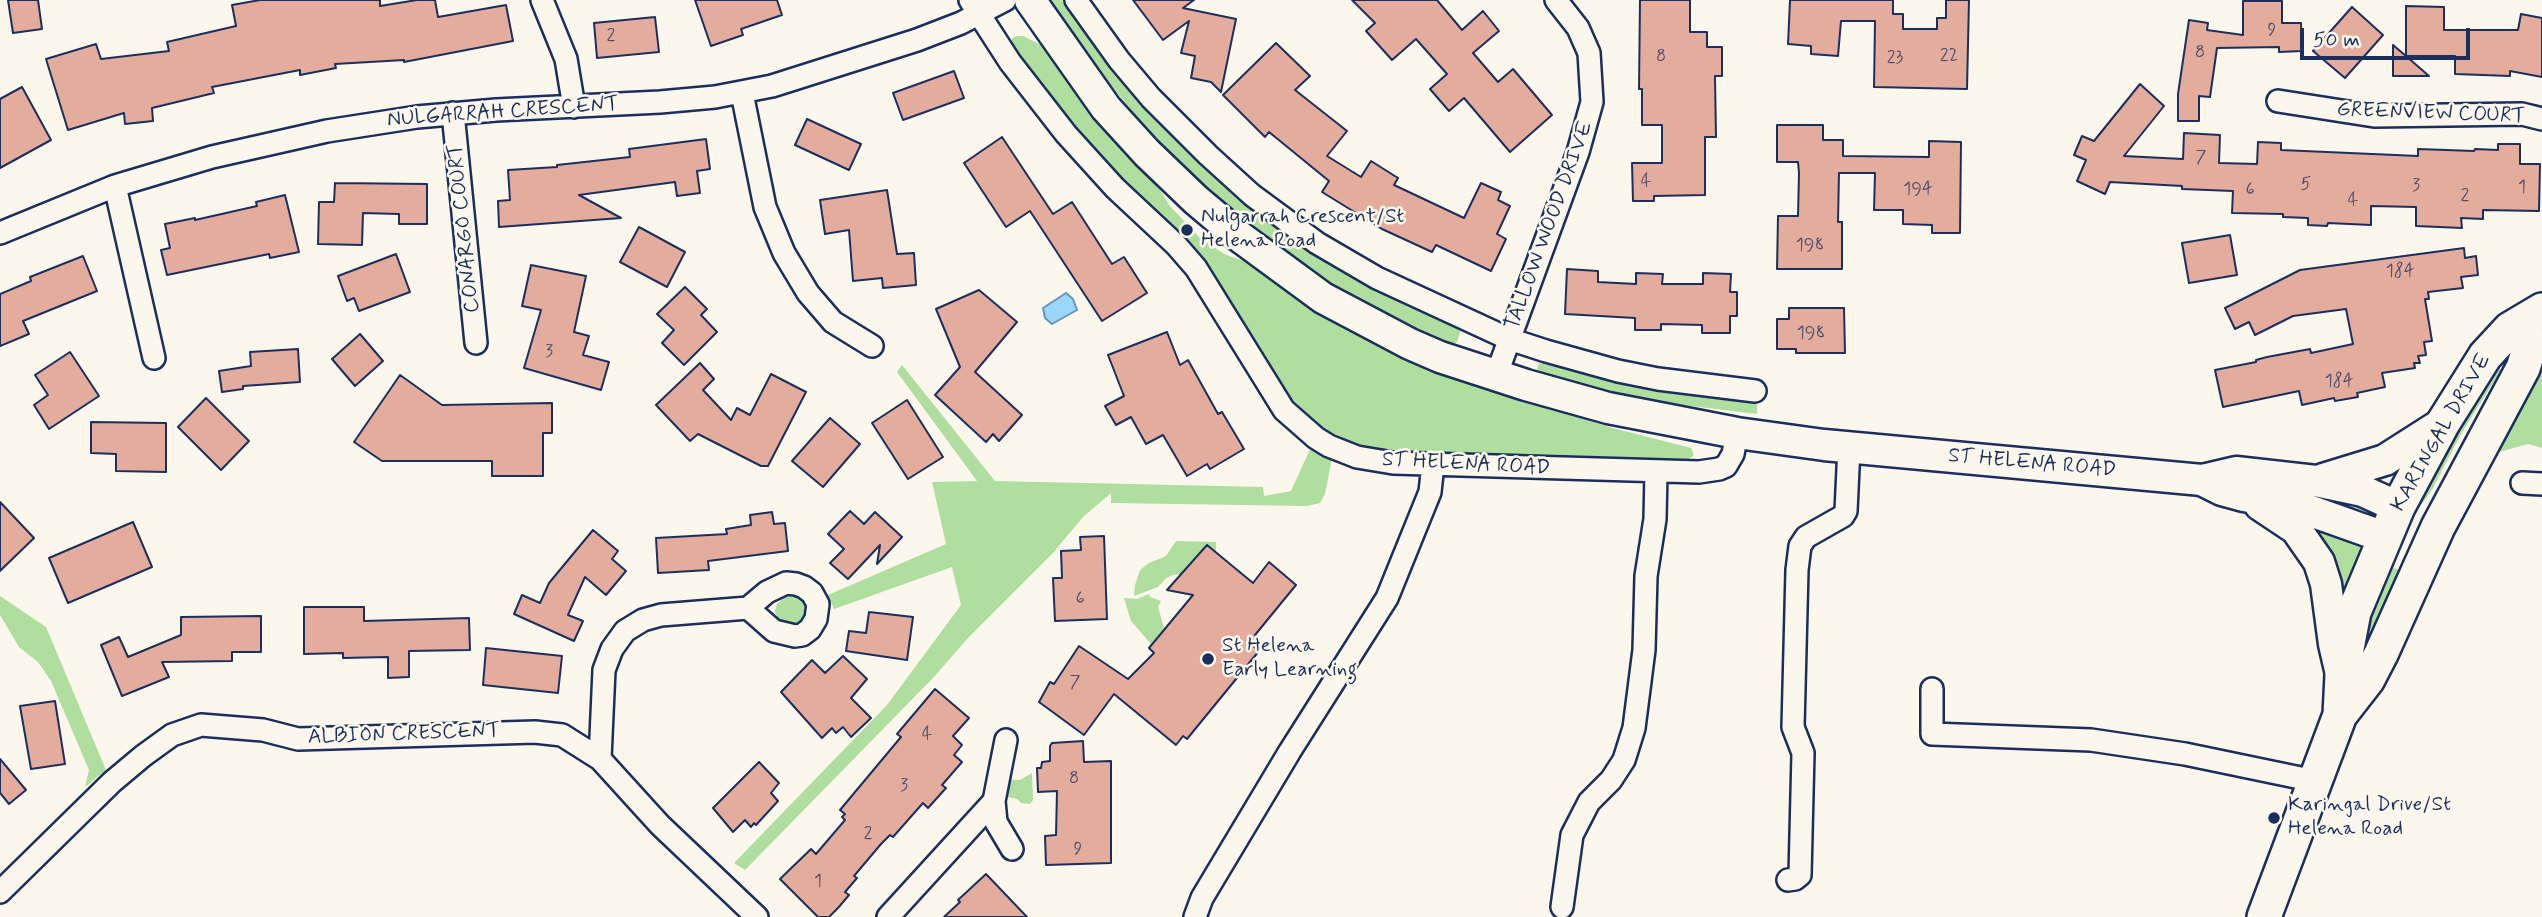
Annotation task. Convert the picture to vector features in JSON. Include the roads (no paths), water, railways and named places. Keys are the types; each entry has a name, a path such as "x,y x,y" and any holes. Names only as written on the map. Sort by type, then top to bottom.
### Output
{"main road":[{"name":"ST HELENA ROAD","path":"1030,0 1092,89 1125,129 1179,184 1240,237 1323,298 1440,357 1608,408 1737,433 1849,447 2202,480 2236,472 2316,481 2363,491 2398,507 2431,541"},
{"name":"KARINGAL DRIVE","path":"2384,537 2443,424 2485,356 2510,329 2542,310 2523,368 2431,541"},
{"path":"2316,481 2385,460 2443,424"},
{"name":"ST HELENA ROAD","path":"2202,480 2222,490 2244,496 2294,505 2384,537 2431,541"},
{"path":"2244,496 2275,513 2296,529 2319,562 2326,584 2334,645 2342,675"},
{"path":"2340,715 2342,675 2354,612 2384,537"},
{"path":"2264,917 2340,715 2368,679 2431,541"}],"street":[{"path":"542,0 566,60 574,107"},
{"name":"NULGARRAH CRESCENT","path":"0,233 115,186 264,144 378,122 453,113 660,102 742,93 803,78 886,51 975,7 1005,0"},
{"path":"1076,0 1119,61 1151,98 1208,155 1252,195 1317,243 1377,278 1509,340 1618,371 1696,385 1755,391"},
{"name":"TALLOW WOOD DRIVE","path":"1496,376 1578,152 1592,102 1589,53 1577,28 1556,0"},
{"name":"ST HELENA ROAD","path":"975,7 1010,62 1066,134 1115,188 1176,245 1196,268 1284,410 1316,438 1344,452 1374,461 1699,472 1719,469 1730,460 1737,433"},
{"path":"742,93 765,207 784,253 808,293 833,321 872,346"},
{"name":"GREENVIEW COURT","path":"2278,101 2374,116 2522,114 2542,120"},
{"name":"CONARGO COURT","path":"453,113 476,343"},
{"path":"115,186 154,358"},
{"path":"1788,880 1800,875 1803,753 1793,727 1800,546 1806,537 1843,516 1846,511 1849,447"},
{"path":"1195,917 1202,898 1290,751 1387,598 1430,492 1433,464"},
{"path":"1562,907 1572,835 1589,802 1612,780 1624,760 1633,728 1644,650 1646,576 1654,519 1656,472"},
{"path":"600,759 604,670 612,649 625,631 661,615 748,608"},
{"path":"1932,689 1932,734 2091,740 2185,754 2315,781"},
{"name":"ALBION CRESCENT","path":"0,892 112,782 143,756 172,735 201,725 263,730 298,739 535,732 562,736 600,759 660,825 757,917"},
{"path":"1006,740 994,802 996,822 1012,849"},
{"path":"888,917 994,802"}],"water":[{"path":"1066,293 1073,299 1077,310 1052,324 1045,318 1043,308"}],"place":[{"name":"Nulgarrah Crescent/St Helena Road","path":"1187,230"},
{"name":"St Helena Early Learning","path":"1208,659"},
{"name":"Karingal Drive/St Helena Road","path":"2274,818"}]}
